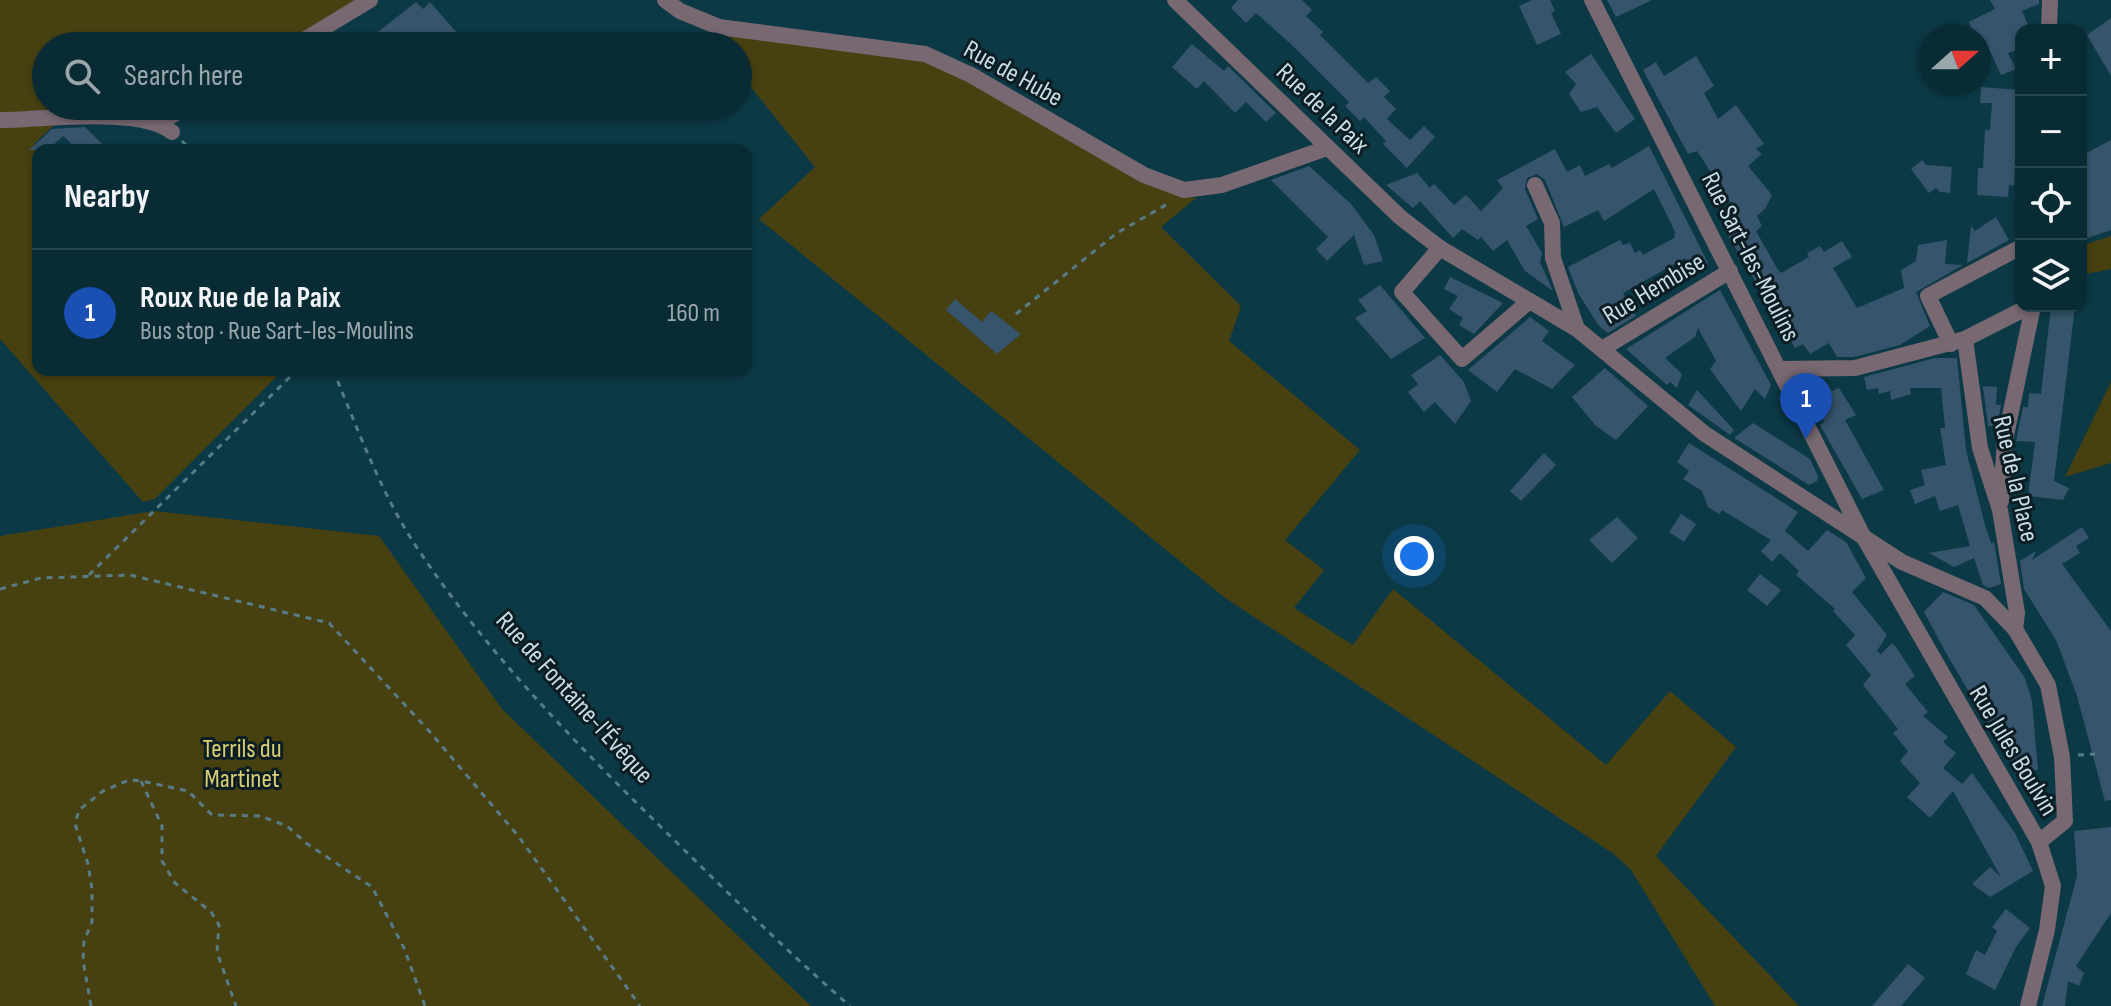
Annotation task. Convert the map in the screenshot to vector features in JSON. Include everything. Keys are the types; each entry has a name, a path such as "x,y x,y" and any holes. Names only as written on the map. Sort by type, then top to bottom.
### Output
{"street":[{"path":"317,32 370,0"},
{"name":"Rue de Hube","path":"665,0 700,21 719,27 925,54 971,75 1144,175 1184,190 1222,185 1327,148"},
{"name":"Rue de la Paix","path":"1175,0 1400,217 1440,248 1527,303 1577,329 1705,434 1902,562 1985,598 2015,629"},
{"name":"Rue Sart-les-Moulins","path":"1592,0 1863,536"},
{"path":"2049,24 2050,0"},
{"path":"0,120 32,119"},
{"path":"134,120 166,127 174,120"},
{"path":"1535,185 1552,223 1553,258 1566,288 1577,329"},
{"path":"1440,248 1402,292 1462,359 1527,303"},
{"name":"Rue de la Place","path":"2015,250 1928,296 1958,341 1980,448 2000,510 2017,613 2015,629"},
{"name":"Rue Hembise","path":"1602,349 1730,271"},
{"path":"1780,369 1855,368 1958,341 2018,312"},
{"path":"2000,510 2005,440 2030,312"},
{"name":"Rue Jules Boulvin","path":"1863,536 2039,842 2053,886 2047,930 2033,974 2028,1006"},
{"path":"2015,629 2048,685 2062,757 2065,821 2039,842"}],"path":[{"path":"1016,314 1117,233 1179,198 1184,190"},
{"path":"87,576 291,376"},
{"name":"Rue de Fontaine-l'Évêque","path":"336,376 394,508 412,540 484,637 596,762 753,918 850,1006"},
{"path":"0,589 41,578 130,575 329,623 430,732 519,837 640,1006"},
{"path":"91,1006 83,960 84,941 92,922 92,889 88,864 75,824 79,810 103,791 129,780 188,791 212,815 260,816 287,826 306,843 372,887 404,948 425,1006"},
{"path":"141,781 162,826 162,861 175,883 211,912 219,925 217,952 236,1006"}],"green space":[{"path":"0,0 361,0 309,32 32,32 32,115 0,115"},
{"path":"752,35 934,63 1179,197 1196,198 1161,227 1241,306 1229,341 1360,450 1285,540 1324,570 1294,608 1353,645 1393,589 1606,765 1670,691 1736,747 1656,856 1799,1006 1715,1006 1631,870 1614,854 1224,597 759,219 815,167 752,88"},
{"path":"55,124 32,144 32,375 0,339 0,125"},
{"path":"2111,236 2111,269 2087,274 2087,244"},
{"path":"32,376 277,376 155,499 143,502"},
{"path":"2111,382 2111,463 2065,477"},
{"name":"Terrils du Martinet","path":"154,511 379,536 502,709 811,1006 0,1006 0,536"}],"building":[{"path":"1238,0 1302,0 1312,10 1306,16 1323,32 1320,35 1368,83 1376,77 1390,91 1384,97 1396,109 1387,119 1410,140 1424,126 1435,137 1407,168 1383,144 1386,141 1364,117 1360,121 1345,106 1349,102 1294,47 1256,13 1246,23 1231,8"},
{"path":"1532,0 1550,0 1555,11 1551,13 1561,34 1537,45 1519,6"},
{"path":"1607,0 1652,0 1616,17"},
{"path":"1990,0 2039,0 2039,4 2022,11 2027,24 2015,24 2015,51 2008,53 2015,69 2001,75 1991,53 1991,24 1969,22 1995,9"},
{"path":"416,2 423,9 430,2 456,32 378,32"},
{"path":"2111,18 2111,76 2087,35"},
{"path":"1192,44 1224,71 1228,66 1276,113 1266,122 1246,102 1235,113 1204,81 1197,89 1172,67"},
{"path":"1591,54 1635,119 1616,133 1597,107 1581,112 1569,94 1576,84 1565,72"},
{"path":"1696,56 1714,86 1704,93 1718,119 1736,105 1764,144 1756,149 1762,154 1748,166 1772,195 1765,209 1757,216 1762,226 1756,231 1778,270 1781,273 1809,257 1807,253 1820,246 1824,252 1842,241 1852,257 1833,268 1857,308 1904,288 1901,270 1916,261 1918,245 1947,240 1945,264 1963,265 1916,292 1930,326 1900,345 1854,357 1837,357 1829,343 1810,354 1803,344 1795,348 1723,227 1728,224 1719,212 1731,203 1697,151 1688,154 1643,70 1656,62 1664,76"},
{"path":"1991,88 2015,90 2014,186 2009,185 2008,197 1977,195 1978,168 1983,168 1985,130 1990,130 1992,103 1980,103 1980,96 1991,96"},
{"path":"85,127 102,144 72,144 63,136 54,144 36,144 52,129"},
{"path":"2111,140 2111,230 2087,238 2087,168 2087,153"},
{"path":"1649,146 1708,263 1691,271 1685,258 1623,293 1636,316 1608,333 1599,326 1578,293 1568,267 1620,240 1623,245 1630,243 1635,253 1640,250 1643,255 1674,238 1675,232 1654,189 1604,221 1598,210 1564,227 1545,180 1537,174 1527,178 1525,189 1538,219 1526,226 1542,253 1540,262 1553,291 1525,271 1507,240 1493,251 1481,237 1478,240 1462,229 1453,238 1420,201 1413,208 1386,185 1417,173 1430,188 1434,184 1454,205 1466,195 1481,211 1503,188 1497,180 1555,149 1567,172 1580,165 1585,176 1609,164 1612,168"},
{"path":"1922,160 1926,165 1952,167 1950,193 1940,192 1936,188 1929,193 1911,169"},
{"path":"1309,166 1351,204 1374,235 1383,261 1364,265 1354,235 1327,261 1316,249 1328,237 1271,180"},
{"path":"1996,217 2009,240 1967,263 1971,226 1975,231"},
{"path":"1450,277 1503,303 1474,334 1459,325 1463,318 1449,309 1458,296 1444,289"},
{"path":"1380,285 1425,338 1391,359 1355,318 1367,311 1358,300"},
{"path":"1720,290 1771,385 1765,399 1755,389 1741,411 1710,369 1716,361 1698,328 1695,337 1665,358 1682,374 1677,388 1670,382 1667,385 1626,349"},
{"path":"955,299 982,322 991,311 1021,334 997,354 946,310"},
{"path":"2050,312 2074,312 2054,481 2069,488 2063,500 2028,496 2035,442 2016,441 2023,407 2028,407 2029,393 2041,394"},
{"path":"1530,317 1549,331 1542,341 1575,365 1552,389 1515,369 1497,392 1468,370"},
{"path":"1440,355 1464,382 1471,401 1455,424 1435,402 1424,412 1408,392 1418,384 1411,375"},
{"path":"1935,358 1957,358 1966,450 1985,525 1991,543 1994,542 2001,584 1989,588 1983,585 1974,558 1954,567 1929,553 1970,546 1958,505 1940,511 1935,496 1915,504 1910,490 1925,485 1921,470 1946,465 1940,428 1945,428 1941,388 1910,388 1911,394 1891,400 1890,391 1879,394 1878,388 1867,390 1864,377"},
{"path":"1605,368 1648,406 1616,440 1596,426 1572,397"},
{"path":"1823,379 1832,391 1839,388 1856,415 1845,420 1884,490 1862,499 1820,425 1824,422 1806,389"},
{"path":"1983,386 1997,387 1996,405 2001,405 1997,427 1988,426"},
{"path":"1697,390 1734,430 1730,435 1688,405"},
{"path":"1753,423 1810,459 1818,476 1817,481 1809,485 1734,438"},
{"path":"1689,443 1798,512 1785,531 1808,551 1827,530 1846,542 1866,578 1852,592 1887,635 1877,651 1881,654 1892,643 1896,647 1915,676 1905,684 1928,712 1923,716 1948,737 1943,742 1956,753 1943,768 1962,784 1972,773 2015,833 2033,871 1990,897 1972,884 1990,867 2001,877 1953,791 1930,818 1907,797 1920,783 1900,761 1908,751 1893,733 1898,729 1863,685 1871,675 1846,645 1855,635 1833,611 1835,609 1796,575 1799,571 1780,553 1772,562 1761,551 1771,540 1722,510 1719,514 1708,507 1702,491 1683,479 1689,471 1677,462"},
{"path":"1544,453 1556,465 1521,501 1510,491"},
{"path":"1681,514 1696,524 1684,542 1669,532"},
{"path":"1617,517 1638,538 1612,563 1589,540"},
{"path":"2082,527 2089,538 2076,546 2080,553 2062,564 2111,631 2111,800 2105,801 2077,696 2056,640 2024,589 2020,561 2036,551 2032,560"},
{"path":"1760,574 1781,590 1767,606 1747,590"},
{"path":"1943,592 1974,605 2025,678 2032,701 2038,770 2017,772 2012,764 2009,730 1994,735 1924,612"},
{"path":"2111,827 2111,913 2076,966 2084,973 2079,986 2068,981 2065,1006 2042,1006 2077,876 2074,831"},
{"path":"2006,909 2030,928 2016,947 1995,990 1966,974 1976,950 1985,955 1997,931 1992,927"},
{"path":"1908,964 1925,978 1901,1006 1872,1006"}],"place":[{"name":"Roux Rue de la Paix","path":"1806,439"}]}
